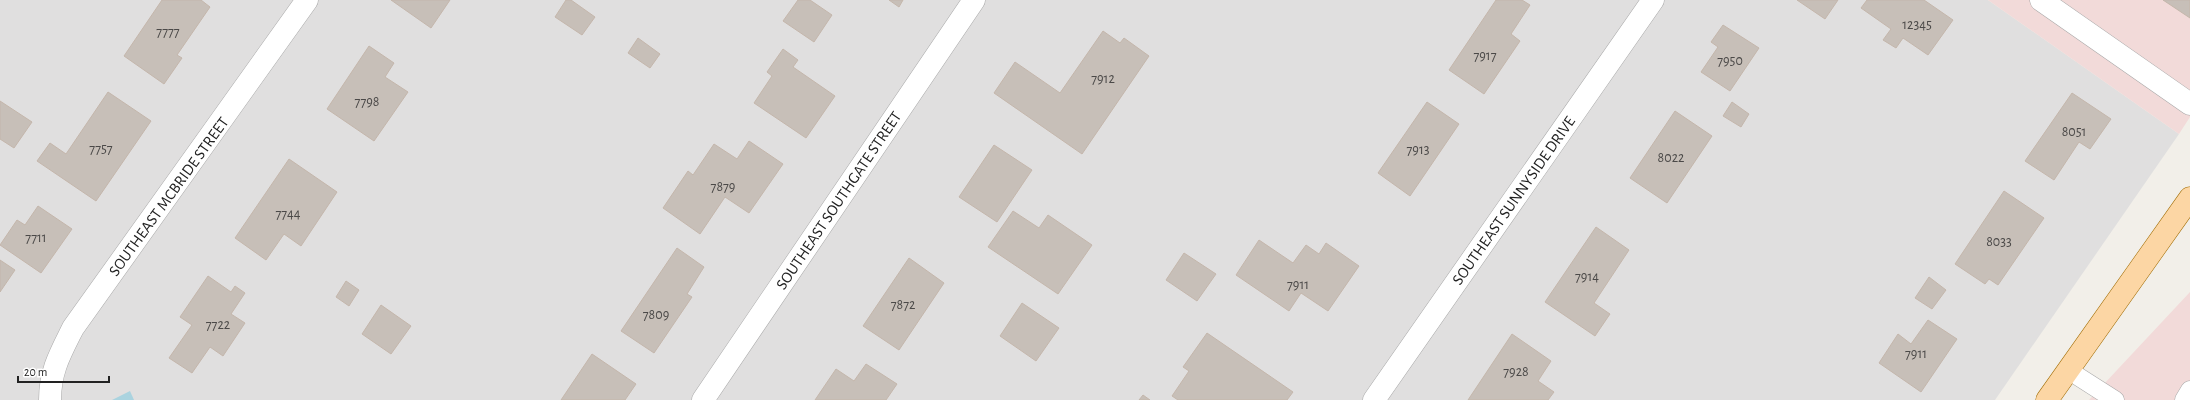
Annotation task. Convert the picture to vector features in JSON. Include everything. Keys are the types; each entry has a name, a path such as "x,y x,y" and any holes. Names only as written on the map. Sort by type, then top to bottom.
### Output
{"main road":[{"path":"2046,400 2190,198"}],"street":[{"name":"SOUTHEAST MCBRIDE STREET","path":"50,400 50,383 54,367 73,328 307,0"},
{"name":"SOUTHEAST SOUTHGATE STREET","path":"703,400 974,0"},
{"name":"SOUTHEAST SUNNYSIDE DRIVE","path":"1374,400 1653,0"},
{"path":"2041,0 2190,104"}],"lane":[{"path":"2068,370 2115,400"},
{"path":"2184,400 2190,390"}],"shaded area":[{"path":"0,0 1988,0 2179,134 1995,400 0,400"},
{"path":"1988,0 2190,0 2190,117 2179,134"},
{"path":"2190,292 2190,400 2089,400"}],"water":[{"path":"130,391 134,400 112,400"}],"building":[{"path":"162,0 201,0 210,7 177,55 182,58 164,84 124,56"},
{"path":"391,0 450,0 431,28"},
{"path":"566,0 571,0 595,17 582,35 555,17"},
{"path":"798,0 810,0 832,15 814,42 783,21"},
{"path":"889,0 903,0 899,7"},
{"path":"1496,0 1522,0 1530,5 1511,34 1520,41 1484,94 1449,70"},
{"path":"1797,0 1838,0 1825,19"},
{"path":"1867,0 1924,0 1953,20 1928,55 1903,38 1896,48 1883,40 1891,29 1861,8"},
{"path":"2163,0 2190,0 2190,18"},
{"path":"1723,25 1759,48 1730,91 1701,72 1718,47 1711,42"},
{"path":"1103,31 1120,43 1124,38 1149,56 1082,154 994,93 1015,62 1060,93"},
{"path":"638,38 660,54 650,68 628,53"},
{"path":"369,46 394,63 385,77 408,92 374,141 327,109"},
{"path":"783,49 798,60 793,67 835,96 806,138 754,103 772,76 767,72"},
{"path":"108,92 151,121 96,201 37,161 50,143 66,154"},
{"path":"2072,93 2111,119 2090,149 2079,142 2054,180 2025,161"},
{"path":"0,101 32,122 14,148 0,139"},
{"path":"1427,102 1459,124 1410,196 1378,173"},
{"path":"1732,102 1749,114 1741,127 1723,116"},
{"path":"1675,111 1712,136 1667,203 1630,178"},
{"path":"749,141 783,164 749,213 725,197 700,234 663,208 688,171 693,175 714,144 737,159"},
{"path":"994,145 1032,170 997,222 959,197"},
{"path":"289,159 337,192 301,246 284,234 266,260 235,238"},
{"path":"2004,191 2044,218 1998,285 1989,279 1985,284 1955,264"},
{"path":"38,206 72,229 41,273 0,245 17,220 25,225"},
{"path":"1013,211 1039,228 1048,215 1092,245 1058,294 988,247"},
{"path":"1596,227 1629,250 1594,303 1610,314 1595,336 1545,302"},
{"path":"1259,240 1293,263 1306,245 1319,254 1326,243 1359,266 1328,311 1301,293 1289,311 1236,275"},
{"path":"677,248 704,267 687,294 692,297 654,353 621,331"},
{"path":"1184,253 1216,274 1197,301 1166,280"},
{"path":"909,258 944,283 899,350 863,326"},
{"path":"0,260 15,270 0,292"},
{"path":"208,276 231,292 235,286 245,293 231,314 245,323 223,356 210,347 192,373 169,358 192,325 180,317"},
{"path":"1929,277 1946,290 1932,309 1915,298"},
{"path":"346,281 359,290 349,306 336,297"},
{"path":"1022,303 1059,328 1036,361 1000,336"},
{"path":"381,305 411,326 391,354 362,334"},
{"path":"1928,320 1957,339 1921,392 1879,363 1898,334 1911,344"},
{"path":"1207,333 1293,392 1287,400 1178,400 1172,396 1189,371 1183,367"},
{"path":"1512,334 1551,361 1538,381 1554,392 1548,400 1468,400"},
{"path":"592,354 636,384 625,400 561,400"},
{"path":"866,364 897,384 886,400 815,400 836,369 854,381"},
{"path":"1143,395 1150,400 1139,400"}]}
